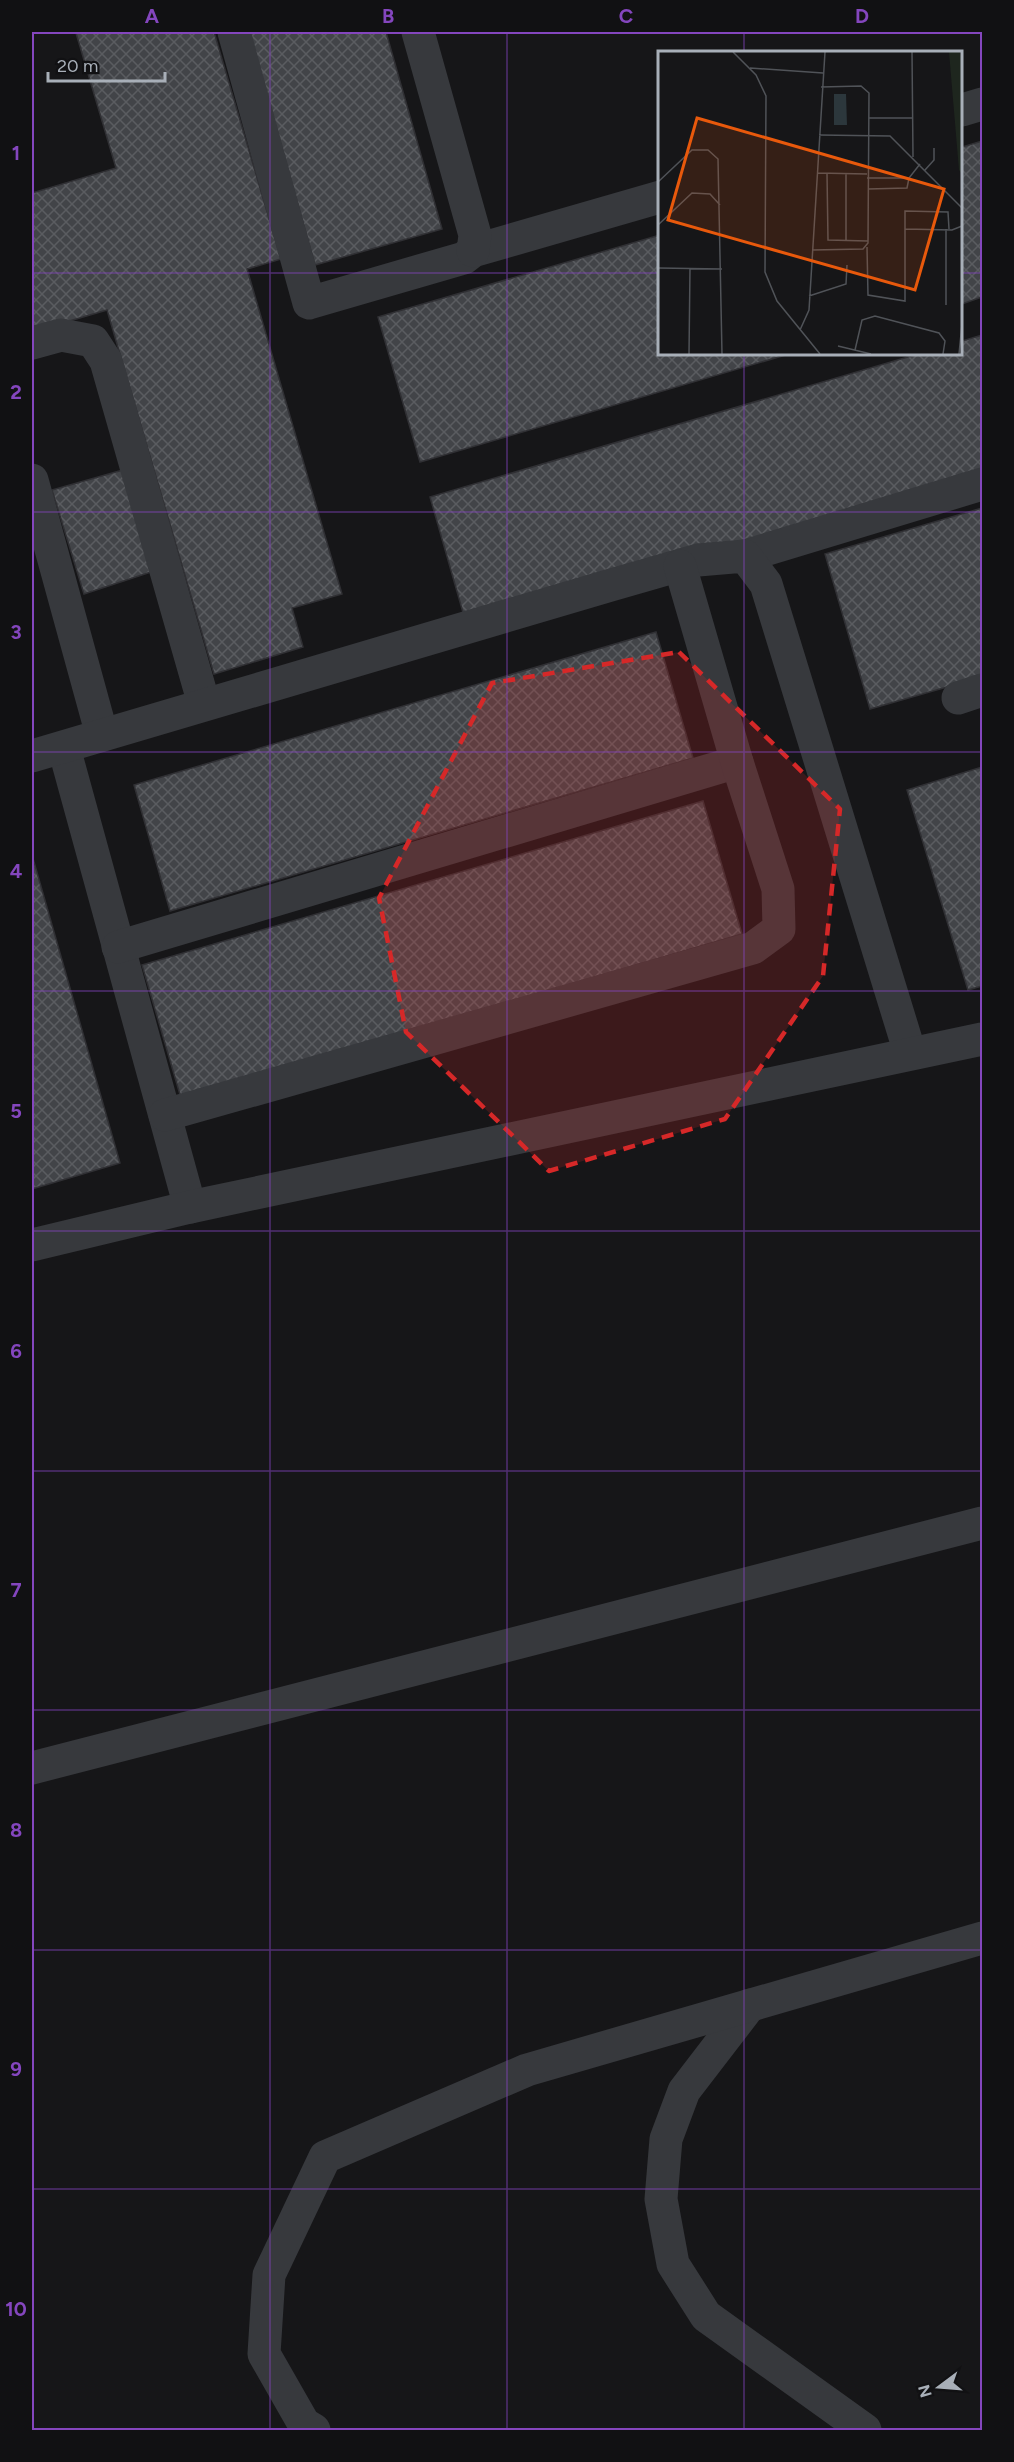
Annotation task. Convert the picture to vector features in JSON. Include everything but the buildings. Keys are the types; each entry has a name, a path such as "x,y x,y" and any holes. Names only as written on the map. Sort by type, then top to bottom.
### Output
{"lane":[{"path":"234,32 309,303 464,258 473,251 658,198"},
{"path":"418,32 475,236 473,251"},
{"path":"963,110 982,104"},
{"path":"32,343 61,335 93,342 106,361 204,704"},
{"path":"32,480 102,735"},
{"path":"32,756 698,560 745,556 982,484"},
{"path":"745,556 766,584 910,1053"},
{"path":"165,1115 753,948 779,929 778,889 737,762 680,566"},
{"path":"64,748 189,1207"},
{"path":"118,946 737,762"},
{"path":"32,1245 189,1207 982,1039"},
{"path":"32,1768 982,1523"},
{"path":"314,2430 304,2424 264,2354 268,2275 325,2157 527,2070 982,1938"},
{"path":"750,2005 684,2091 666,2139 661,2199 673,2264 706,2316 865,2430"}],"highlighted area":[{"path":"679,652 840,809 823,976 725,1119 549,1171 406,1032 379,898 492,683"}]}
